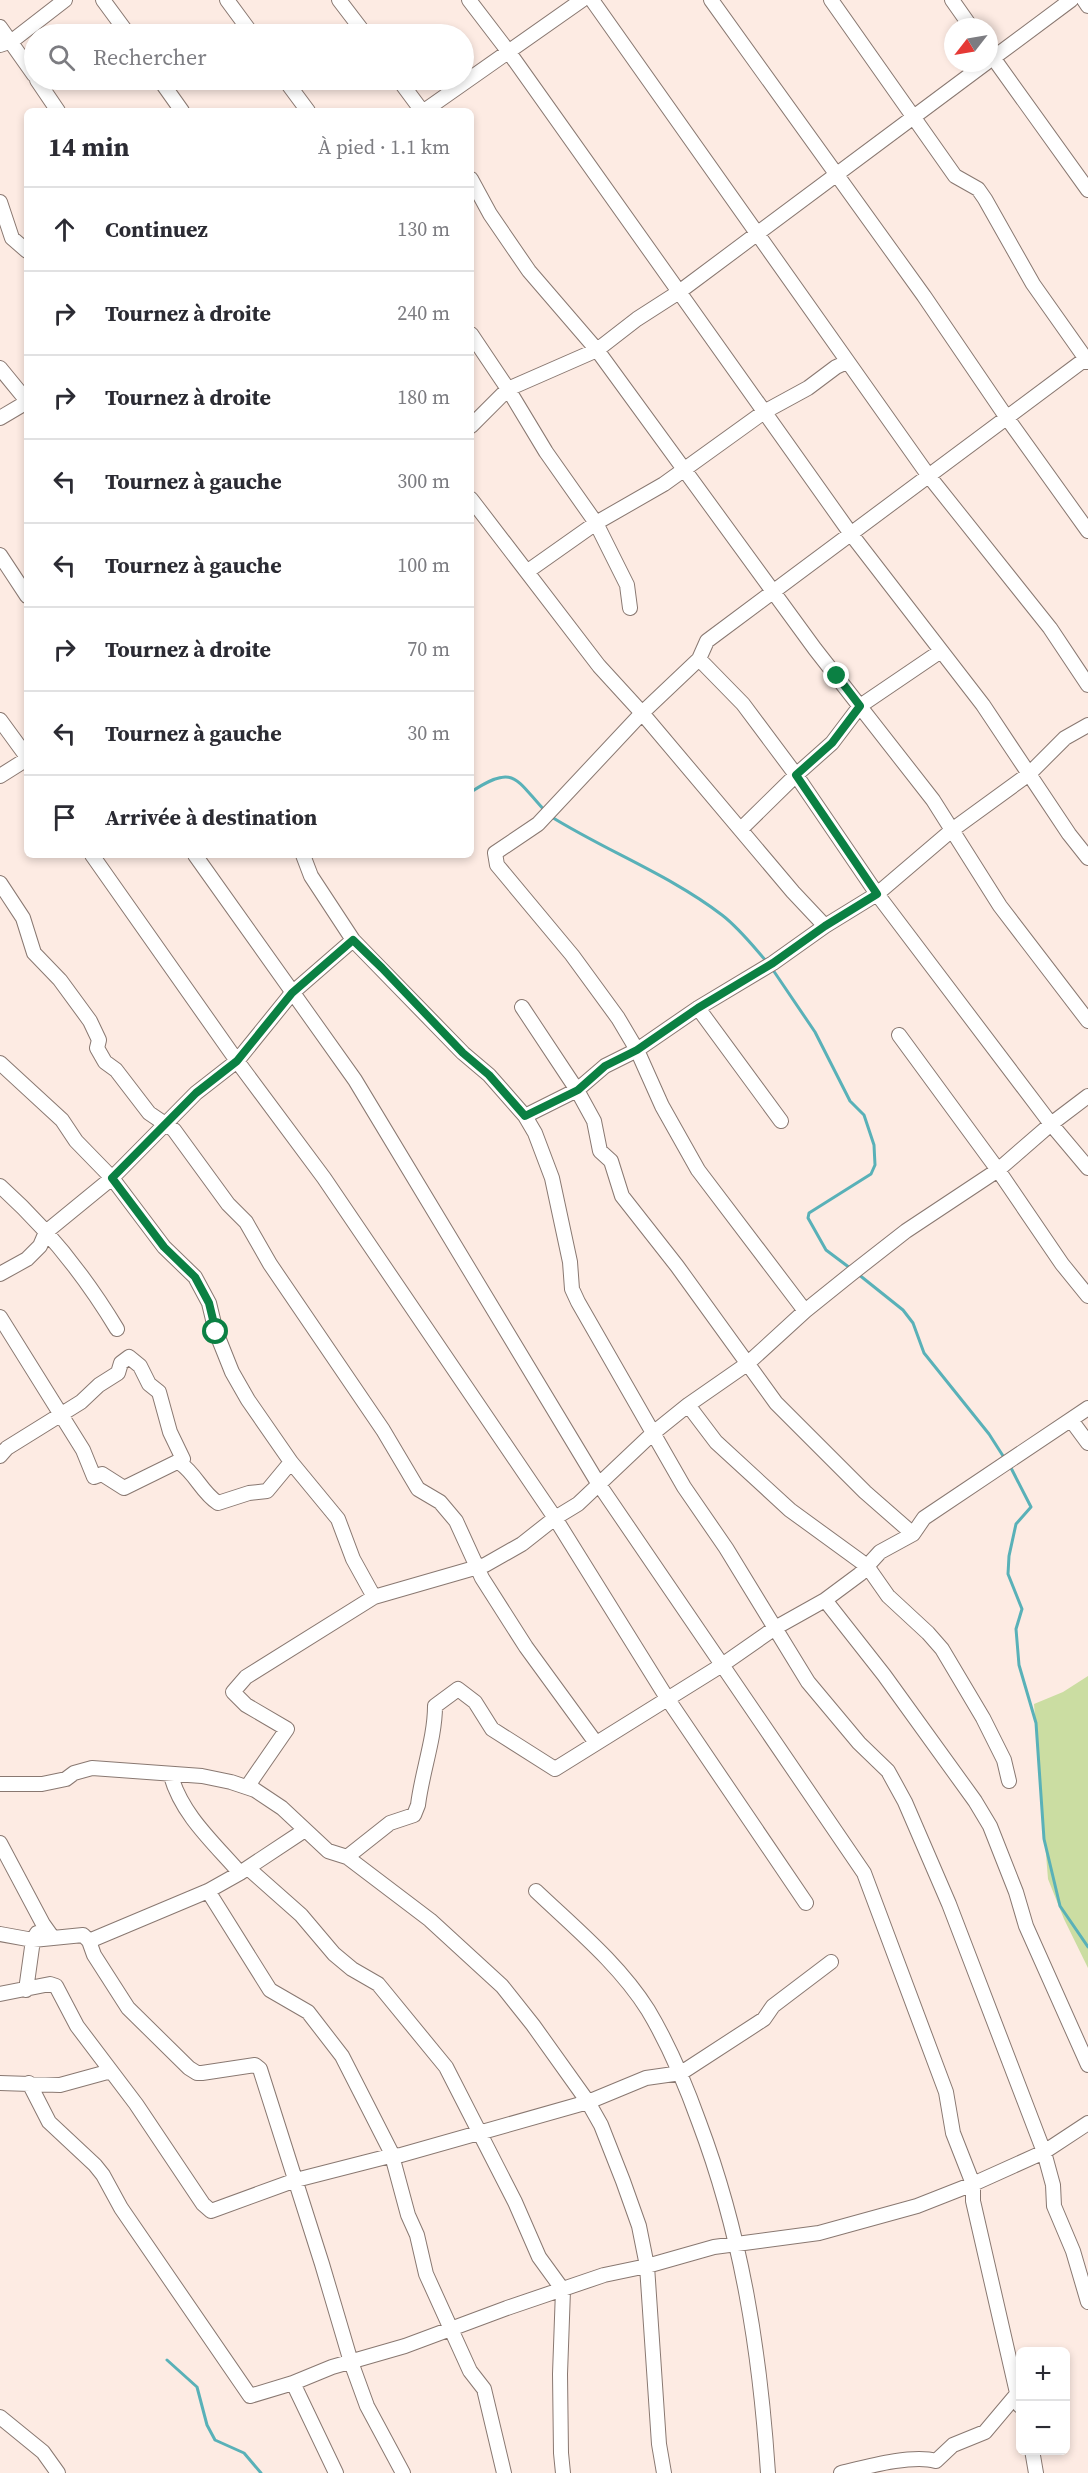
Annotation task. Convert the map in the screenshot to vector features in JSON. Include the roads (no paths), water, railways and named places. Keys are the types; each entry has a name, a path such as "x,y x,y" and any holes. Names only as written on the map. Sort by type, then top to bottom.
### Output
{"street":[{"path":"32,24 65,0"},
{"path":"103,0 121,24"},
{"path":"227,0 245,24"},
{"path":"339,0 357,24"},
{"path":"469,0 508,51 851,534 983,705 1081,851 1088,858"},
{"path":"474,75 582,0"},
{"path":"592,0 928,475 1050,628 1088,685"},
{"path":"711,0 1088,531"},
{"path":"805,1311 698,1170 662,1106 637,1050 618,1018 572,955 495,862 495,853 547,814 642,713 699,659 707,641 1087,359 1033,284 986,199 978,189 955,176 831,0"},
{"path":"952,0 965,18"},
{"path":"998,52 1071,0"},
{"path":"1084,0 1088,6"},
{"path":"0,27 6,43 24,64"},
{"path":"6,43 24,30"},
{"path":"998,70 1088,190"},
{"path":"474,423 508,389 597,350 637,318 679,292 915,118 972,72"},
{"path":"44,90 56,108"},
{"path":"167,90 180,108"},
{"path":"292,90 306,108"},
{"path":"407,90 421,108"},
{"path":"427,108 453,90"},
{"path":"474,185 490,214 529,271 597,350 772,591 933,800 1000,906 1088,1021"},
{"path":"0,202 12,238 24,248"},
{"path":"474,338 546,452 596,523 627,585 630,608"},
{"path":"528,571 596,523 664,484 764,412 808,388 836,367 847,362"},
{"path":"0,368 24,397"},
{"path":"0,418 24,403"},
{"path":"474,503 599,666 825,926"},
{"path":"0,555 24,591"},
{"path":"741,829 832,743 860,706 941,651"},
{"path":"699,659 743,704 796,775 877,894 1051,1124 1088,1168"},
{"path":"0,720 24,754"},
{"path":"525,1116 578,1090 605,1066 637,1050 698,1008 770,965 825,926 877,894 952,830 1029,774 1065,738 1088,725"},
{"path":"0,776 24,760"},
{"path":"94,858 237,1061 324,1178 555,1518 667,1698 806,1903"},
{"path":"197,858 355,1080 598,1484 864,1874 946,2092 953,2133 972,2184 1016,2387"},
{"path":"304,858 311,876 353,940 463,1053 489,1075 525,1116 536,1133 552,1179 570,1262 572,1289 641,1409 652,1434 808,1682 859,1743 888,1771 905,1802 949,1904 1044,2152 1053,2185 1053,2206 1073,2252 1088,2302"},
{"path":"0,883 23,918 34,953 60,980 90,1021 99,1040 97,1048 105,1062 116,1070 149,1113 174,1130 228,1204 246,1222 270,1264 383,1430 418,1489 440,1502 456,1521 481,1570 526,1647 596,1743"},
{"path":"0,1274 27,1259 40,1246 46,1232 112,1178 196,1093 237,1061 292,993 353,940"},
{"path":"522,1007 578,1090 594,1121 600,1151 611,1161 622,1196 677,1266 747,1364 794,1423 865,1492 913,1534"},
{"path":"698,1008 781,1121"},
{"path":"899,1035 998,1170 1062,1264 1088,1296"},
{"path":"0,1063 62,1120 76,1141 112,1178 164,1247 195,1277 209,1303 216,1332 232,1372 248,1400 291,1462 338,1519 353,1559 374,1597"},
{"path":"247,1787 287,1729 246,1705 233,1692 246,1677 374,1597 481,1570 522,1544 555,1518 579,1504 652,1434 688,1405 747,1364 805,1311 906,1231 998,1170 1051,1124 1088,1096"},
{"path":"0,1186 46,1232 79,1271 117,1329"},
{"path":"0,1317 83,1449 94,1477 102,1474 124,1488 183,1459"},
{"path":"2,1448 60,1415 118,1373 121,1363 129,1357 140,1366 149,1384 159,1392 170,1432 183,1459"},
{"path":"688,1405 716,1442 790,1510 867,1566 888,1596 942,1649 1004,1760 1009,1781"},
{"path":"347,1857 390,1823 414,1815 430,1739 435,1728 435,1706 458,1689 475,1702 492,1729 555,1769 722,1665 775,1628 825,1600 867,1566 880,1552 913,1534 924,1518 1088,1408"},
{"path":"1071,1420 1088,1443"},
{"path":"183,1459 180,1463 186,1467 209,1498 218,1503 249,1492 267,1491 291,1462"},
{"path":"825,1600 849,1634 884,1675 975,1801 990,1826 1016,1892 1026,1926 1088,2065"},
{"path":"0,1784 42,1784 66,1779 74,1773 92,1768 171,1776 202,1776 255,1790 282,1808 328,1851 347,1857 430,1920 502,1986 588,2102 601,2125 639,2226 647,2266 658,2432 664,2473"},
{"path":"171,1776 176,1795 194,1821 244,1871 301,1915 334,1954 352,1969 378,1984 446,2067 515,2202 539,2257 563,2290 561,2374 563,2473"},
{"path":"89,1941 208,1891 244,1871 304,1830"},
{"path":"0,1843 43,1924 53,1938"},
{"path":"208,1891 270,1990 308,2012 342,2056 393,2157 408,2215 422,2252 426,2274 453,2329 470,2371 484,2390 504,2473"},
{"path":"536,1891 611,1963 648,2010 681,2073 723,2188 738,2244 763,2393 768,2473"},
{"path":"26,1990 33,1940 43,1924"},
{"path":"0,1934 33,1940 83,1935 89,1941 113,1988 128,2008 189,2068 198,2073 255,2066 260,2069 351,2362 367,2406 403,2473"},
{"path":"0,1994 50,1984 56,1986 77,2026 136,2104 203,2204 211,2211 296,2180 393,2157 588,2102 646,2078 681,2073 764,2019 774,2006 831,1962"},
{"path":"0,2083 60,2085 111,2071"},
{"path":"29,2084 49,2122 103,2175 121,2208 250,2396 453,2329 604,2275 647,2266 690,2253 819,2233 917,2206 1044,2152 1088,2123"},
{"path":"293,2383 336,2473"},
{"path":"841,2473 902,2462 936,2460 953,2445 985,2432 1018,2401"},
{"path":"0,2417 43,2452 58,2473"},
{"path":"1033,2455 1036,2473"}],"waterway":[{"path":"474,790 497,778 513,779 546,812"},
{"path":"550,816 702,901 722,915 746,937 767,962"},
{"path":"773,970 815,1032 850,1101 864,1115 874,1145 875,1165 871,1174 809,1213 808,1218 826,1250 850,1268"},
{"path":"858,1274 903,1310 913,1323 924,1353 989,1434 1005,1459"},
{"path":"1009,1464 1031,1507 1016,1524 1009,1556 1008,1574 1022,1609 1016,1629 1019,1665 1036,1723 1044,1839 1060,1906 1088,1947"},
{"path":"167,2360 197,2387 207,2425 215,2440 244,2453 261,2473"}]}
